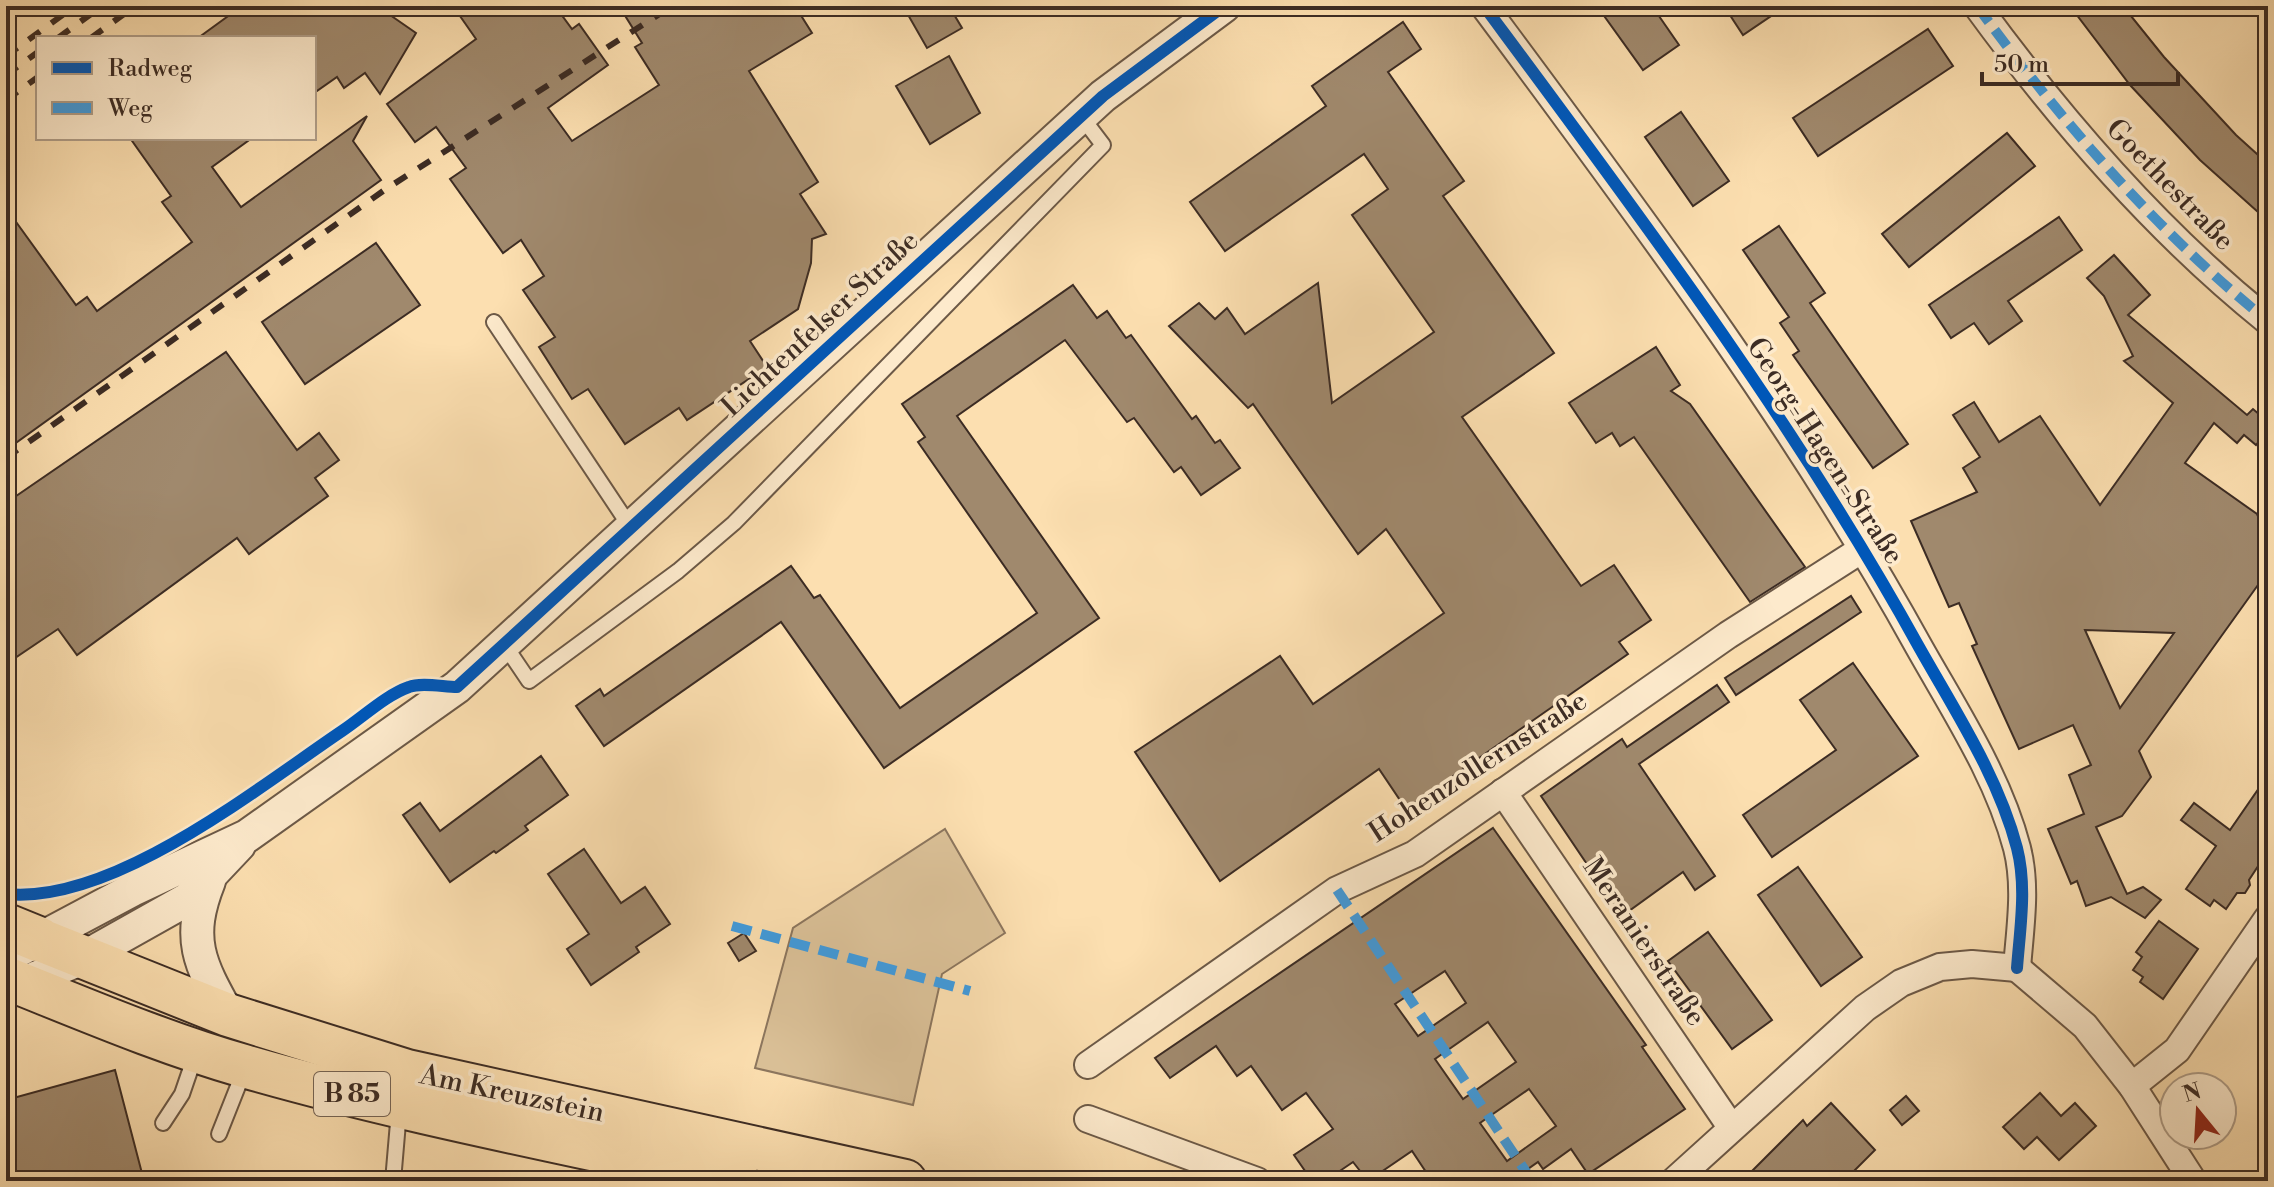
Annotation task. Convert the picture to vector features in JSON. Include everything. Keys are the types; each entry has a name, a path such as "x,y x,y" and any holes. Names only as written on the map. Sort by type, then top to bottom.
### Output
{"main road":[{"name":"Am Kreuzstein","path":"14,962 83,958 228,1015 407,1071 905,1181"},
{"name":"Am Kreuzstein","path":"14,962 197,1052 245,1067 399,1106 718,1179"}],"street":[{"name":"Lichtenfelser Straße","path":"14,962 247,836 457,687 506,647 631,528 1081,116 1224,6"},
{"name":"Georg-Hagen-Straße","path":"1484,6 1624,194 1864,548 1982,761 2016,845 2024,879 2017,968"},
{"name":"Goethestraße","path":"1977,6 2037,89 2111,171 2216,280 2268,321"},
{"name":"Hohenzollernstraße","path":"1088,1065 1337,890 1415,854 1728,635 1864,548"},
{"name":"Meranierstraße","path":"1503,792 1731,1127"},
{"name":"Lichtenfelser Straße","path":"83,958 188,899 209,881 247,836"},
{"path":"209,881 196,912 195,942 203,970 228,1015"},
{"path":"2132,1086 2177,1050 2268,918"},
{"path":"1674,1181 1865,1008 1901,983 1940,967 1972,964 2017,968 2085,1026 2132,1086 2193,1181"},
{"path":"1088,1119 1257,1181"}],"lane":[{"path":"506,647 529,681 678,571 734,523 1103,145 1081,116"},
{"path":"494,322 631,528"},
{"path":"163,1123 182,1094 197,1052"},
{"path":"219,1134 245,1067"},
{"path":"393,1181 399,1106"}],"shaded area":[{"path":"945,829 1005,933 942,974 913,1105 755,1068 793,928"}],"building":[{"path":"242,6 377,6 416,33 380,94 365,73 344,88 337,77 316,92 316,36 201,36"},
{"path":"453,6 555,6 572,29 579,24 608,65 548,108 572,141 659,85 635,47 642,43 619,6 795,6 812,33 749,71 818,182 800,194 826,234 812,239 811,263 798,309 750,341 767,367 687,420 679,408 625,444 588,389 572,399 539,347 555,337 523,290 544,276 521,240 503,253 450,179 466,168 436,127 415,142 387,104 476,39"},
{"path":"903,6 949,6 962,28 927,48"},
{"path":"1597,6 1652,6 1679,45 1643,70"},
{"path":"1724,6 1786,6 1743,35"},
{"path":"2070,6 2123,6 2164,57 2236,135 2268,164 2268,221 2200,160 2130,85"},
{"path":"1403,22 1421,49 1388,72 1464,181 1443,196 1554,353 1462,417 1581,586 1614,565 1651,620 1619,642 1628,654 1406,809 1379,769 1220,881 1135,752 1280,656 1313,704 1444,613 1386,529 1358,554 1253,404 1248,408 1169,326 1199,303 1215,319 1227,308 1245,334 1318,283 1332,403 1434,332 1352,215 1388,189 1364,154 1225,251 1190,202 1326,106 1312,86"},
{"path":"1928,29 1953,66 1818,156 1793,118"},
{"path":"949,56 980,113 930,144 896,86"},
{"path":"1681,112 1729,181 1693,206 1645,137"},
{"path":"367,116 353,141 381,180 6,450 6,208 76,305 87,297 97,311 192,242 162,202 171,196 131,140 249,140 212,167 241,207"},
{"path":"2007,133 2035,166 1909,267 1882,234"},
{"path":"2059,217 2082,250 2008,301 2022,321 1989,344 1974,323 1951,338 1929,305"},
{"path":"1779,226 1825,293 1810,303 1908,444 1873,468 1793,355 1799,351 1780,323 1789,317 1743,250"},
{"path":"376,243 420,305 305,384 262,322"},
{"path":"2114,255 2150,295 2128,315 2247,415 2253,409 2268,422 2268,430 2256,445 2244,435 2237,443 2214,423 2185,463 2257,514 2261,523 2268,520 2268,571 2139,751 2151,777 2122,816 2096,827 2127,894 2143,887 2161,900 2145,918 2111,897 2086,906 2077,881 2071,884 2048,829 2084,814 2069,775 2091,765 2073,725 2019,749 1972,646 1977,644 1959,603 1949,607 1911,521 1977,492 1963,468 1980,457 1953,415 1974,402 1999,442 2040,416 2100,505 2173,403 2124,361 2133,356 2104,296 2087,278","holes":["2085,630 2174,633 2120,708"]},
{"path":"1073,285 1097,318 1107,311 1126,338 1131,335 1192,419 1196,416 1215,443 1220,440 1240,468 1201,495 1181,467 1174,472 1134,418 1127,422 1065,340 957,416 1099,618 884,768 781,622 604,746 576,706 600,689 604,696 791,566 814,598 820,595 900,708 1037,613 918,442 925,437 902,404"},
{"path":"1656,347 1680,385 1671,391 1690,404 1805,567 1750,602 1634,437 1620,446 1612,433 1596,443 1569,403"},
{"path":"226,352 297,450 319,433 339,460 315,478 328,496 249,554 237,538 77,655 58,629 6,664 6,503"},
{"path":"1851,596 1861,612 1736,695 1725,678"},
{"path":"1853,663 1918,756 1772,857 1743,815 1836,750 1800,700"},
{"path":"1717,685 1729,702 1639,764 1715,876 1695,890 1683,872 1622,916 1541,796 1622,739 1627,747"},
{"path":"541,756 568,795 525,826 528,830 450,882 403,815 420,803 440,831"},
{"path":"2268,775 2268,851 2249,880 2250,885 2245,893 2237,893 2226,909 2214,900 2210,906 2186,889 2216,846 2181,820 2194,803 2230,830"},
{"path":"1493,828 1646,1045 1642,1047 1685,1109 1588,1174 1571,1149 1543,1169 1538,1162 1518,1176 1521,1181 1432,1181 1412,1151 1368,1181 1353,1162 1325,1181 1312,1181 1294,1155 1333,1129 1306,1093 1282,1110 1251,1066 1237,1076 1216,1046 1170,1078 1155,1058","holes":["1445,971 1466,1003 1418,1036 1395,1004","1488,1022 1516,1062 1463,1099 1435,1059","1529,1089 1556,1126 1507,1161 1480,1123"]},
{"path":"584,849 621,903 645,887 670,924 636,947 639,952 591,985 567,949 589,934 548,874"},
{"path":"1798,867 1862,957 1821,986 1758,895"},
{"path":"2159,921 2198,949 2163,999 2140,982 2143,977 2133,970 2142,957 2136,952"},
{"path":"1708,932 1772,1020 1732,1049 1668,961"},
{"path":"744,933 756,951 739,961 728,943"},
{"path":"115,1070 144,1181 6,1181 6,1100"},
{"path":"2040,1093 2061,1116 2075,1103 2096,1126 2059,1160 2037,1137 2024,1149 2003,1127"},
{"path":"1906,1096 1919,1111 1902,1125 1890,1110"},
{"path":"1831,1103 1875,1150 1844,1181 1742,1181 1803,1120 1807,1126"}],"railway":[{"path":"6,56 75,6"},
{"path":"61,36 102,6"},
{"path":"94,36 135,6"},
{"path":"6,458 386,189 672,6"},
{"path":"6,75 36,53"},
{"path":"6,100 36,78"}],"marked path":[{"path":"1977,6 2042,91 2112,173 2149,213 2268,321"},
{"path":"1337,890 1532,1181"},
{"path":"732,926 970,991"}],"cycle path":[{"path":"6,894 47,893 91,881 136,863 226,811 392,695 414,686 457,687 1103,96 1224,6"},
{"path":"1484,6 1656,240 1767,400 1871,563 1961,720 1999,795 2017,848 2022,893 2017,968"}]}
